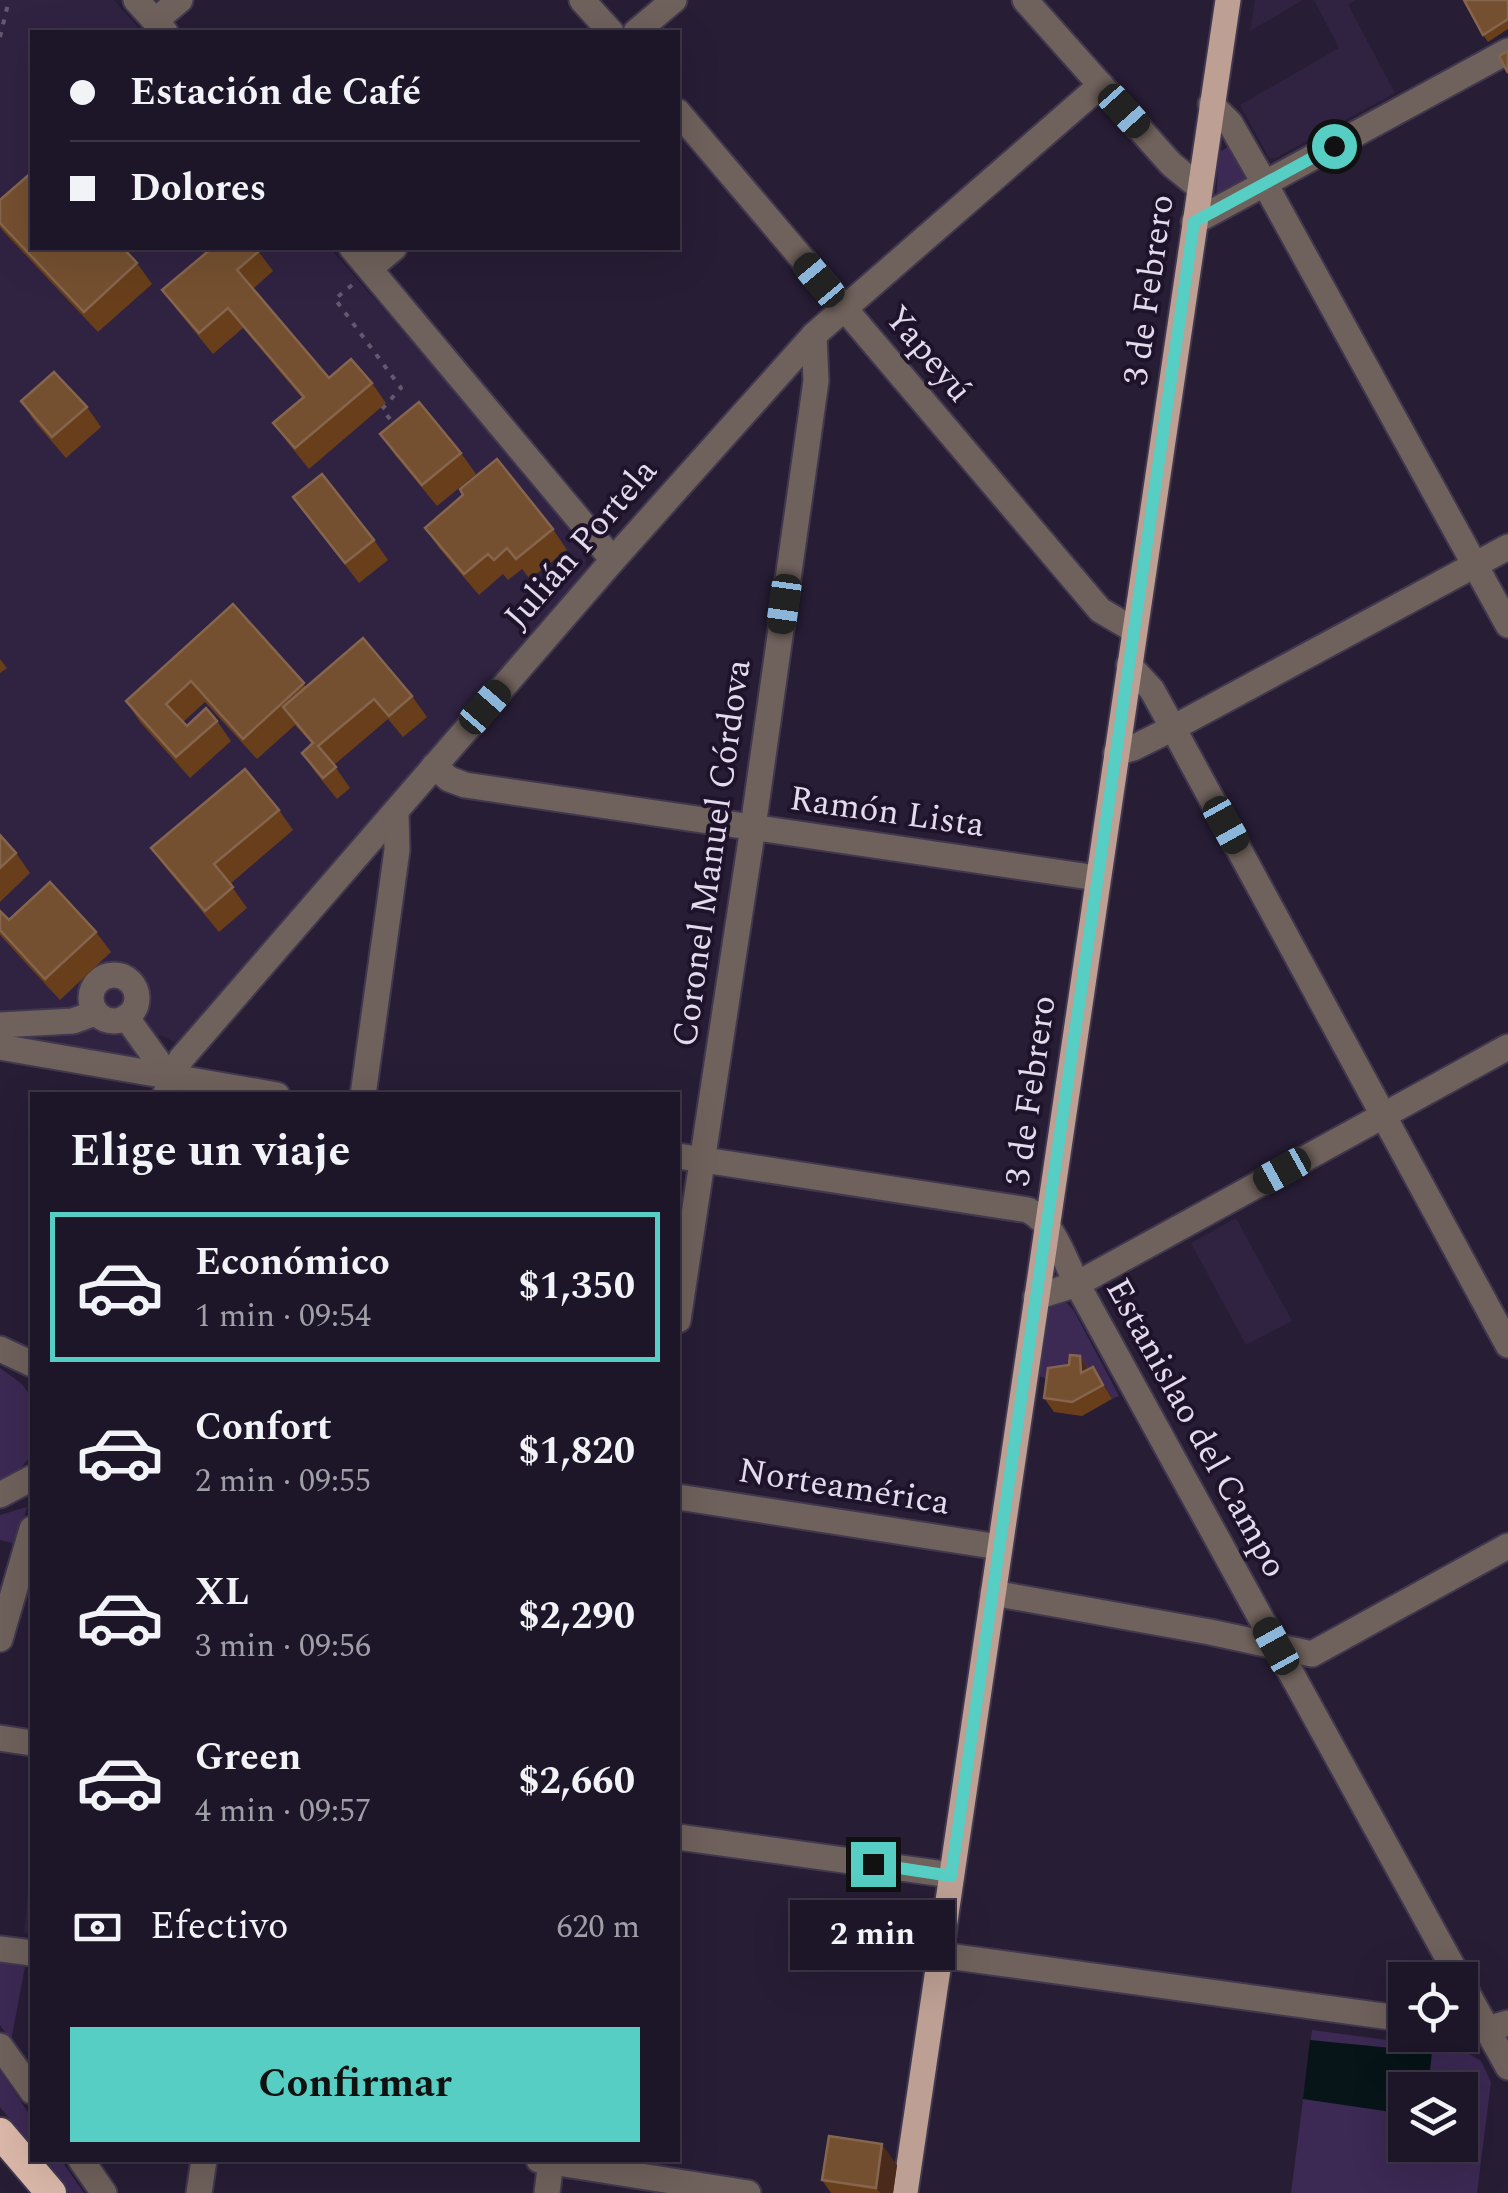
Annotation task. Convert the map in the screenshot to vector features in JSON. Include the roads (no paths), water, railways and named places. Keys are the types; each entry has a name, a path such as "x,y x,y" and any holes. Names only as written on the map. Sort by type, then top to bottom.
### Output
{"highway":[{"path":"0,2133 52,2193"}],"main road":[{"name":"3 de Febrero","path":"905,2193 1228,0"}],"street":[{"path":"136,0 160,27 180,0"},
{"path":"582,0 608,30"},
{"path":"638,30 674,0"},
{"path":"1026,0 1171,164 1199,188"},
{"path":"1194,222 1508,51"},
{"name":"Julián Portela","path":"167,1086 181,1059 613,560 814,335 1100,85"},
{"path":"1212,104 1230,123 1265,184 1508,625"},
{"name":"Yapeyú","path":"680,114 1100,610 1134,630"},
{"path":"354,250 613,560"},
{"path":"370,268 392,250"},
{"name":"Coronel Manuel Córdova","path":"680,1293 690,1158 752,827 816,380 814,335"},
{"path":"1116,752 1174,728 1508,547"},
{"path":"1129,666 1152,690 1174,728 1508,1345"},
{"name":"Ramón Lista","path":"434,766 449,779 465,785 1098,878"},
{"path":"363,1092 398,850 396,813"},
{"path":"114,975 130,982 135,989 135,1009 126,1018 105,1021 95,1012 92,996 96,984 114,975"},
{"path":"0,1025 49,1024 95,1012"},
{"path":"126,1018 167,1086"},
{"path":"0,1047 167,1086 240,1092"},
{"path":"1036,1297 1076,1284 1508,1047"},
{"path":"690,1158 1028,1210 1047,1224"},
{"name":"Estanislao del Campo","path":"1047,1224 1076,1284 1450,1962"},
{"path":"0,1350 30,1363"},
{"path":"0,1496 30,1479"},
{"name":"Norteamérica","path":"680,1497 1000,1547"},
{"path":"0,1639 30,1536"},
{"path":"993,1593 1312,1654 1508,1546"},
{"path":"0,1738 30,1743"},
{"path":"680,1836 951,1876"},
{"path":"0,1949 30,1953"},
{"path":"940,1955 1388,2018"},
{"name":"Estanislao del Campo","path":"1478,2002 1498,2026 1508,2067"},
{"path":"0,2046 30,2087"},
{"path":"82,2162 104,2193"},
{"path":"199,2193 204,2162"},
{"path":"546,2193 547,2162"},
{"path":"553,2162 748,2193"}]}
